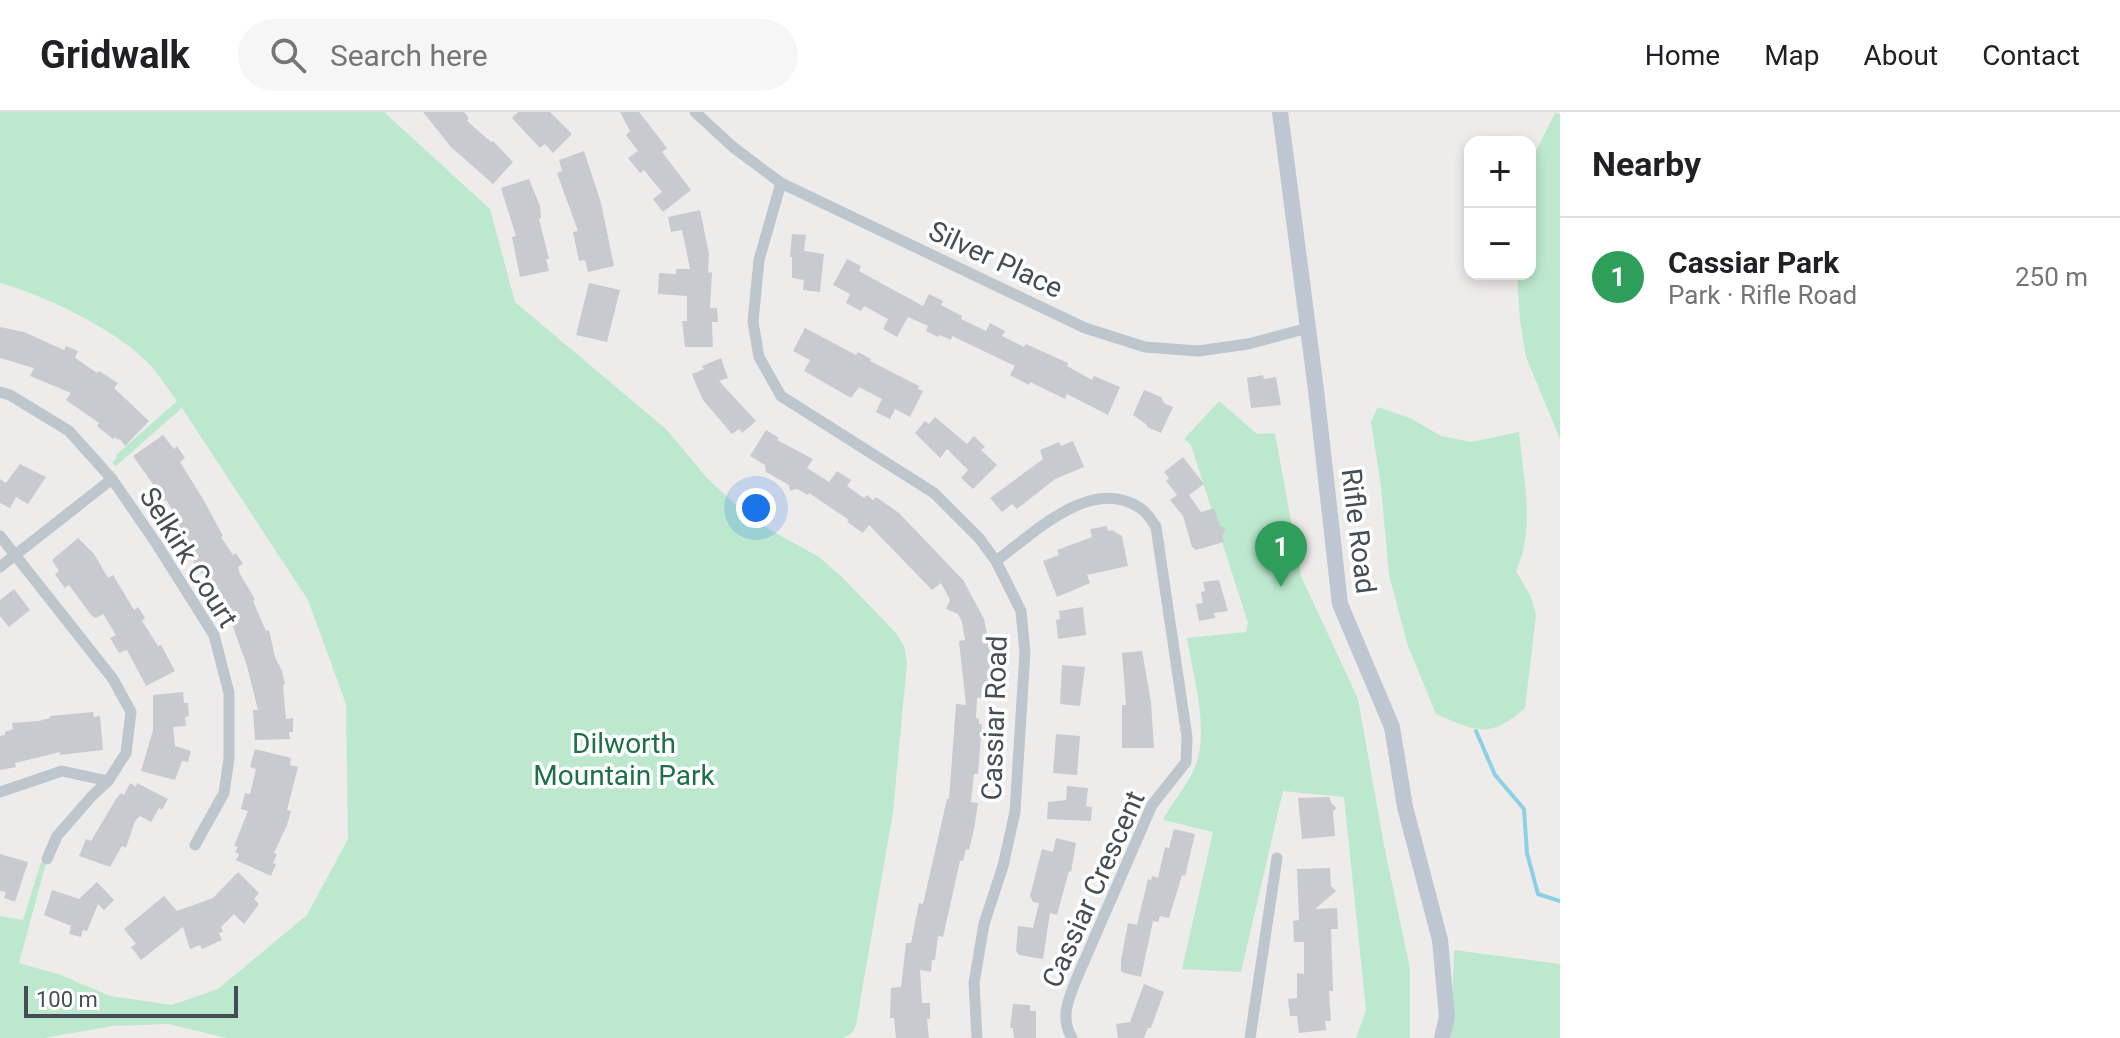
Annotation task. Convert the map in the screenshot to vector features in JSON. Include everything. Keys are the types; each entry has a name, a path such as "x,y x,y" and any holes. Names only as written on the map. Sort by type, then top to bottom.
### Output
{"street":[{"name":"Silver Place","path":"695,112 733,147 781,183 1085,328 1145,347 1198,351 1248,344 1308,328"},
{"name":"Rifle Road","path":"1280,112 1340,604 1392,727 1405,807 1440,940 1447,1017 1442,1038"},
{"name":"Cassiar Road","path":"781,183 759,260 753,322 759,357 781,396 934,493 979,538 996,561 1021,611 1025,652 1015,812 1003,866 984,924 974,983 977,1038"},
{"name":"Selkirk Court","path":"0,392 69,431 112,479 214,635 229,693 229,758 224,793 195,845"},
{"path":"0,567 112,479"},
{"name":"Cassiar Crescent","path":"996,561 1070,507 1093,499 1122,499 1142,508 1156,527 1187,737 1186,762 1152,805 1076,980 1065,1007 1066,1029 1072,1038"},
{"path":"0,536 113,679 131,712 126,753 108,781 57,836 47,859"},
{"path":"0,792 62,771 108,781"},
{"path":"1250,1038 1277,858"}],"green space":[{"name":"Dilworth Mountain Park","path":"0,112 384,112 490,209 515,302 666,429 707,478 751,519 819,557 896,633 904,646 907,663 893,812 853,1032 844,1038 226,1038 169,1024 113,1026 44,1038 0,1038 0,916 23,920 41,862 46,863 19,963 61,975 110,996 172,1005 218,989 307,915 348,839 346,704 308,600 182,408 116,466 112,462 177,401 147,362 117,337 78,315 0,283"},
{"path":"1555,113 1560,114 1560,439 1526,357 1520,321 1517,280 1536,280 1536,151"},
{"path":"1219,401 1257,434 1275,433 1301,576 1358,699 1410,969 1410,1038 1356,1038 1366,1010 1344,797 1283,791 1241,972 1182,969 1213,832 1163,820 1192,774 1199,753 1201,720 1187,638 1246,632 1248,623 1191,445 1184,439"},
{"path":"1378,407 1412,419 1441,436 1471,442 1519,432 1527,520 1522,555 1516,571 1531,597 1536,615 1525,708 1502,725 1472,728 1436,714 1408,646 1389,575 1381,486 1371,422"},
{"path":"1454,950 1560,964 1560,1038 1451,1038"}],"building":[{"path":"423,112 464,112 469,118 467,121 513,162 493,184 451,147"},
{"path":"518,112 550,112 572,134 553,153 545,144 540,148 512,118"},
{"path":"620,112 639,112 667,148 662,152 691,190 663,212 653,199 662,192 644,170 640,173 628,158 638,151 626,135 630,131"},
{"path":"584,151 601,203 614,266 588,272 585,260 579,261 573,232 578,231 557,173 562,171 559,160"},
{"path":"529,179 540,206 539,219 549,271 520,277 512,237 516,236 501,188"},
{"path":"700,210 709,254 708,273 712,272 710,308 717,308 718,322 712,322 713,347 685,347 682,321 687,321 687,296 658,294 659,273 676,274 676,269 690,269 682,230 671,232 668,217"},
{"path":"792,234 806,235 804,251 824,254 820,292 803,290 804,280 792,278"},
{"path":"847,259 861,266 859,271 923,306 929,294 943,301 941,305 962,316 961,319 986,331 990,323 1005,331 1002,336 1024,347 1026,344 1068,363 1067,366 1092,380 1094,376 1120,387 1108,415 1067,394 1065,399 1030,382 1029,385 1010,375 1015,366 952,336 951,340 938,337 926,331 928,326 908,317 897,337 883,329 888,319 864,306 861,311 846,303 850,294 833,285"},
{"path":"589,283 620,290 607,342 576,335"},
{"path":"0,327 24,332 64,350 66,346 78,351 75,358 118,383 114,388 149,421 125,446 120,439 113,439 97,426 99,423 66,400 71,393 30,376 34,368 0,358"},
{"path":"805,328 856,355 858,352 919,386 918,389 923,391 910,417 895,409 890,419 876,412 882,399 859,387 851,398 804,371 810,360 793,351"},
{"path":"721,358 728,378 719,381 756,421 742,433 739,429 732,434 703,400 692,374"},
{"path":"1263,375 1264,379 1276,377 1281,405 1251,408 1247,378"},
{"path":"1144,390 1161,397 1164,403 1173,407 1161,433 1147,427 1133,415"},
{"path":"935,417 967,444 974,436 985,447 981,450 997,465 973,489 961,478 968,470 947,449 940,458 915,433 925,421 929,424"},
{"path":"766,430 779,438 777,440 813,459 807,468 829,482 837,471 851,480 847,486 864,498 867,495 873,500 876,497 899,513 963,580 984,619 990,649 991,683 984,683 985,697 977,698 976,718 982,724 978,774 974,774 971,802 978,803 969,850 966,849 963,861 960,861 943,937 938,936 931,972 920,970 922,1003 930,1003 930,1019 927,1019 929,1038 896,1038 894,1018 890,1018 891,988 901,987 906,943 911,943 919,903 923,904 949,799 956,704 966,705 959,641 965,640 962,622 958,614 946,609 950,600 941,583 932,590 869,525 863,533 809,493 797,489 790,491 789,485 766,472 765,465 750,456"},
{"path":"163,435 174,449 177,446 185,458 180,462 203,499 221,537 243,564 238,567 240,574 255,599 253,601 266,631 269,630 275,657 282,671 286,719 293,718 290,739 255,740 253,710 258,710 232,624 215,596 221,593 208,572 203,576 193,561 199,557 187,537 180,542 170,526 179,520 166,500 161,503 152,489 155,487 133,456"},
{"path":"1073,441 1084,467 1055,479 1017,509 1012,504 1002,512 990,498 1043,459 1040,450 1059,442 1061,446"},
{"path":"1183,457 1204,484 1189,495 1201,512 1214,508 1220,526 1226,529 1222,535 1224,542 1196,550 1192,547 1183,516 1170,500 1177,495 1166,481 1169,478 1164,472"},
{"path":"20,464 46,477 28,504 16,497 10,508 0,503 0,479 6,483"},
{"path":"1107,526 1108,531 1122,536 1128,566 1087,575 1090,583 1057,597 1043,561 1059,555 1057,550 1092,537 1090,529"},
{"path":"78,538 94,554 108,578 113,575 134,610 138,607 145,618 142,621 158,646 161,645 175,671 146,686 127,650 119,653 110,638 116,635 103,614 96,618 92,616 69,585 65,588 59,580 55,574 59,571 52,560"},
{"path":"1219,580 1228,611 1214,613 1215,618 1199,621 1196,604 1203,603 1203,582"},
{"path":"14,589 30,610 9,627 0,616 0,600"},
{"path":"1083,607 1086,635 1058,639 1056,620 1060,619 1059,611"},
{"path":"1142,651 1151,702 1154,748 1122,748 1122,705 1126,705 1122,653"},
{"path":"1062,665 1085,667 1080,706 1060,704"},
{"path":"183,692 189,716 185,717 186,726 173,727 175,746 191,751 188,762 182,761 175,780 141,771 153,730 153,695"},
{"path":"93,712 94,717 100,716 103,750 60,755 60,752 0,770 0,736 13,729 12,723"},
{"path":"1056,734 1080,736 1077,775 1053,773"},
{"path":"255,749 291,758 290,765 298,767 287,810 291,811 274,853 277,854 273,863 276,864 271,876 236,860 238,847 234,846 248,811 241,809 245,793 250,794 256,769 250,767"},
{"path":"130,783 136,787 137,783 168,799 162,810 159,808 151,822 140,816 135,821 126,848 122,846 110,867 79,856 86,839 91,841 116,799 121,793 124,795"},
{"path":"1067,786 1088,788 1086,806 1092,807 1091,821 1047,819 1048,802 1066,800"},
{"path":"1329,797 1337,808 1333,811 1335,836 1302,839 1298,798"},
{"path":"1174,829 1195,834 1185,876 1182,875 1169,918 1160,916 1158,922 1153,921 1141,977 1124,973 1121,971 1121,960 1128,923 1137,925 1148,879 1151,880 1152,876 1158,878 1165,847 1169,848"},
{"path":"1056,838 1076,843 1071,872 1057,915 1050,913 1043,959 1019,955 1016,951 1018,926 1033,928 1039,903 1033,902 1030,896 1042,849 1053,852"},
{"path":"0,854 28,862 15,902 4,898 6,892 0,891"},
{"path":"1330,868 1331,886 1336,891 1315,909 1337,908 1338,929 1331,929 1331,1021 1325,1021 1326,1030 1299,1033 1297,1016 1290,1016 1288,999 1297,998 1297,973 1304,974 1304,942 1294,942 1293,921 1299,920 1297,869"},
{"path":"238,872 259,893 254,899 259,904 244,924 234,914 221,927 223,932 219,933 222,940 202,949 200,945 190,949 183,927 141,960 131,947 136,944 124,929 164,896 177,911 213,898"},
{"path":"97,882 114,900 104,910 98,904 87,931 83,930 81,937 69,934 71,926 44,915 52,890 79,899"},
{"path":"1144,984 1164,992 1151,1028 1148,1028 1144,1038 1118,1038 1116,1024 1130,1022"},
{"path":"1013,1004 1030,1005 1030,1011 1036,1011 1036,1038 1014,1038 1013,1028 1010,1028"}],"waterway":[{"path":"1476,731 1495,775 1524,809 1527,853 1538,894 1560,901"}],"place":[{"name":"Cassiar Park","path":"1281,587"}]}
